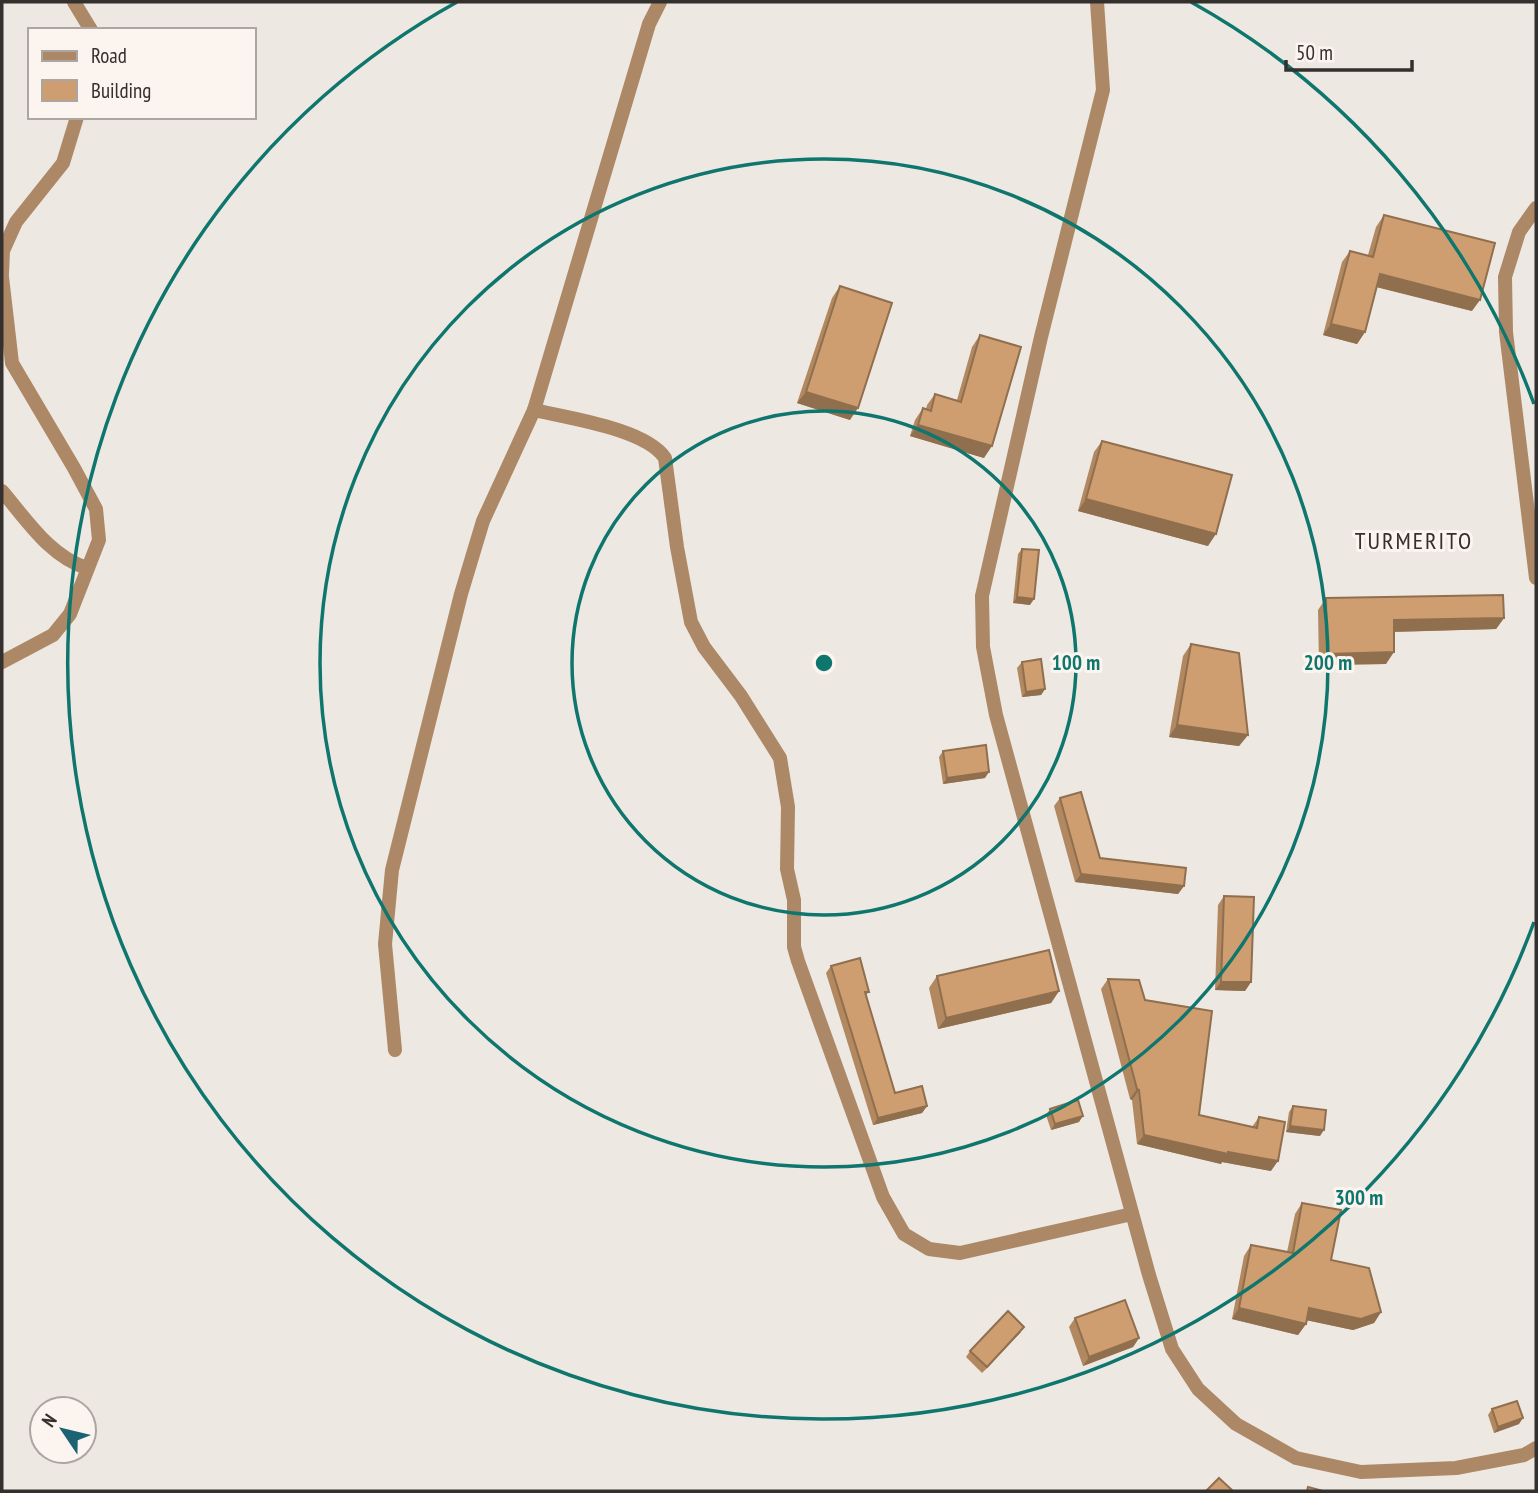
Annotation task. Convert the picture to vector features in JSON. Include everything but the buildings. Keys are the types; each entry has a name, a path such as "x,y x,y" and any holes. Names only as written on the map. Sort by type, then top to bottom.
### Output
{"street":[{"path":"74,2 90,28"},
{"path":"395,1050 385,944 392,870 461,594 484,521 534,410 649,24 660,2"},
{"path":"1097,2 1104,90 1041,337 982,596 983,647 996,716 1132,1214 1172,1349 1198,1390 1236,1424 1296,1458 1361,1472 1456,1468 1524,1455 1536,1448"},
{"path":"2,662 53,635 70,614 100,540 96,509 12,363 2,276 4,251 16,222 63,163 76,119"},
{"path":"1536,208 1519,232 1505,277 1506,332 1536,578"},
{"path":"534,410 634,435 659,449 666,458 677,547 691,622 704,647 741,696 780,758 788,807 787,869 794,900 794,947 883,1196 904,1234 929,1250 960,1252 1132,1214"},
{"path":"2,491 47,543 72,564 87,568"}],"district":[{"name":"TURMERITO","path":"1414,541"}]}
